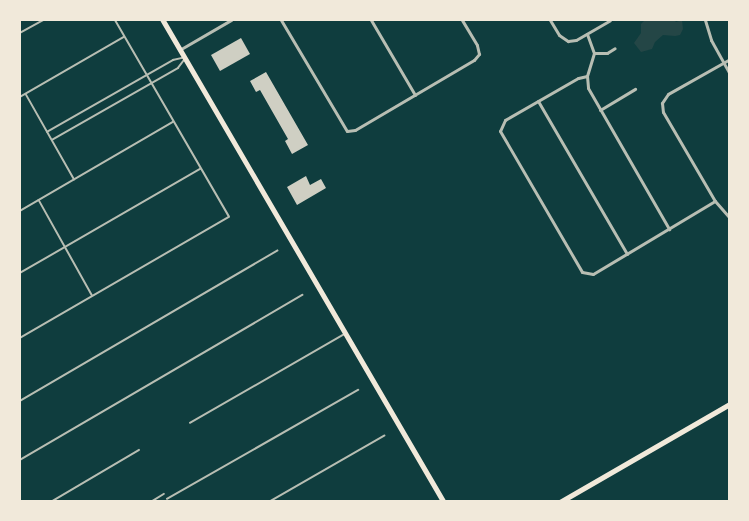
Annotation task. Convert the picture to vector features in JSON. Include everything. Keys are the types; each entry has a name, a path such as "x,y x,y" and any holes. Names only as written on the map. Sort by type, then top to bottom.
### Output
{"main road":[{"path":"163,20 444,501"},
{"path":"560,501 729,404"}],"street":[{"path":"181,49 231,20"},
{"path":"280,20 347,132 355,130 474,60 479,54 477,45 462,20"},
{"path":"371,20 415,95"},
{"path":"550,20 559,35 568,41 587,34 610,20"},
{"path":"705,20 711,39 729,74"},
{"path":"587,34 594,53 587,76 588,88 669,229"},
{"path":"594,53 607,53 615,48"},
{"path":"729,59 669,94 662,103 663,112 715,201 729,218"},
{"path":"587,76 578,78 538,101 501,125 500,131 582,272 587,275 593,274 715,201"},
{"path":"600,110 636,89"},
{"path":"538,101 627,254"}],"lane":[{"path":"20,33 44,20"},
{"path":"20,338 229,217 115,20"},
{"path":"20,97 125,37"},
{"path":"47,132 173,60 186,58"},
{"path":"52,140 177,68 186,58"},
{"path":"26,94 74,180"},
{"path":"20,211 174,122"},
{"path":"20,273 201,168"},
{"path":"39,200 93,296"},
{"path":"20,401 276,251"},
{"path":"20,460 302,295"},
{"path":"190,423 346,333"},
{"path":"167,499 358,390"},
{"path":"269,501 384,436"},
{"path":"51,501 139,450"},
{"path":"151,501 164,494"}],"shaded area":[{"path":"645,20 674,20 676,22 682,20 683,29 680,35 663,35 655,42 652,49 641,52 634,43 641,33 641,24"}],"building":[{"path":"241,38 250,54 220,71 211,55"},
{"path":"266,72 308,145 292,154 285,141 288,139 260,90 256,92 250,81"},
{"path":"306,176 310,185 321,179 326,188 297,205 287,187"}]}
